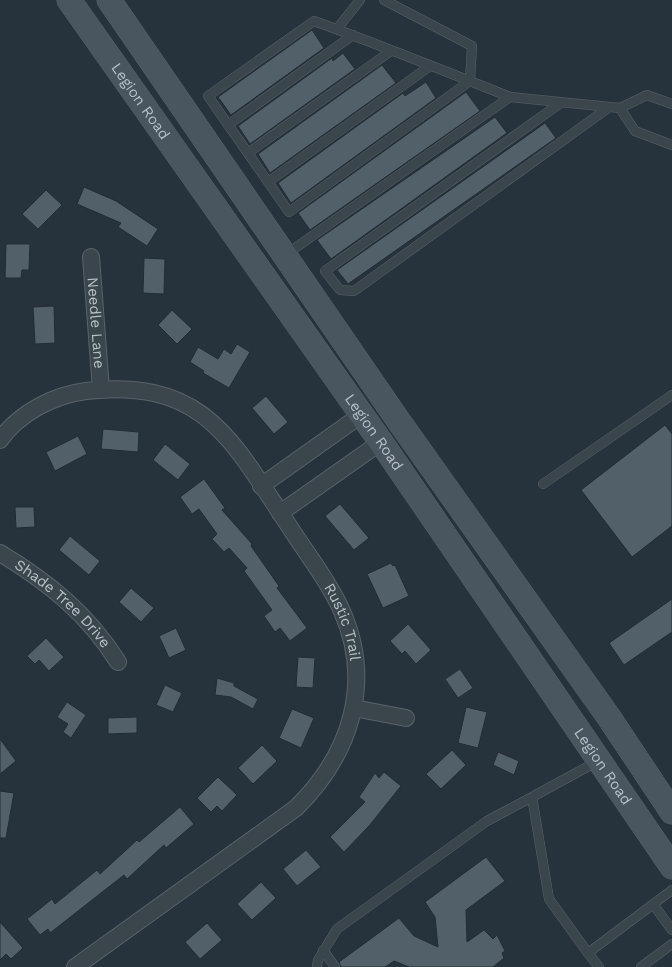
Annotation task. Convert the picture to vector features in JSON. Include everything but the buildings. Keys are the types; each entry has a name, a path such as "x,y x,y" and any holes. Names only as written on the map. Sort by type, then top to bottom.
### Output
{"main road":[{"name":"Legion Road","path":"69,0 381,442 672,867"},
{"path":"93,0 122,41 134,51 148,57"},
{"name":"Legion Road","path":"108,0 376,389 608,716 672,812"},
{"path":"199,185 219,196 362,387 376,389"},
{"path":"361,415 373,413 382,420 463,528 478,533"}],"street":[{"name":"Needle Lane","path":"91,257 101,390"},
{"name":"Rustic Trail","path":"0,440 19,420 37,407 57,398 78,392 148,390 169,396 189,405 226,436 280,513 333,593 342,610 354,652 356,677 354,708 339,753 328,772 296,808 86,964"},
{"path":"261,486 361,415"},
{"path":"280,513 381,442"},
{"name":"Shade Tree Drive","path":"0,553 43,581 85,618 104,640 118,662"},
{"path":"354,708 406,718"}],"lane":[{"path":"337,29 360,0"},
{"path":"384,0 472,46 470,81"},
{"path":"470,81 289,212 208,96 314,20 391,51 470,81 510,97 620,108 646,95 672,104"},
{"path":"228,125 353,35"},
{"path":"248,153 391,51"},
{"path":"268,182 430,66"},
{"path":"284,255 510,97"},
{"path":"562,102 325,271 340,290 354,291 608,108"},
{"path":"620,108 635,131 672,145"},
{"path":"544,484 672,395"},
{"path":"317,967 323,950 337,929 487,821 599,760"},
{"path":"532,797 549,899 599,967"},
{"path":"588,953 672,890"},
{"path":"654,904 672,930"},
{"path":"641,967 672,944"},
{"path":"323,950 335,967"}]}
